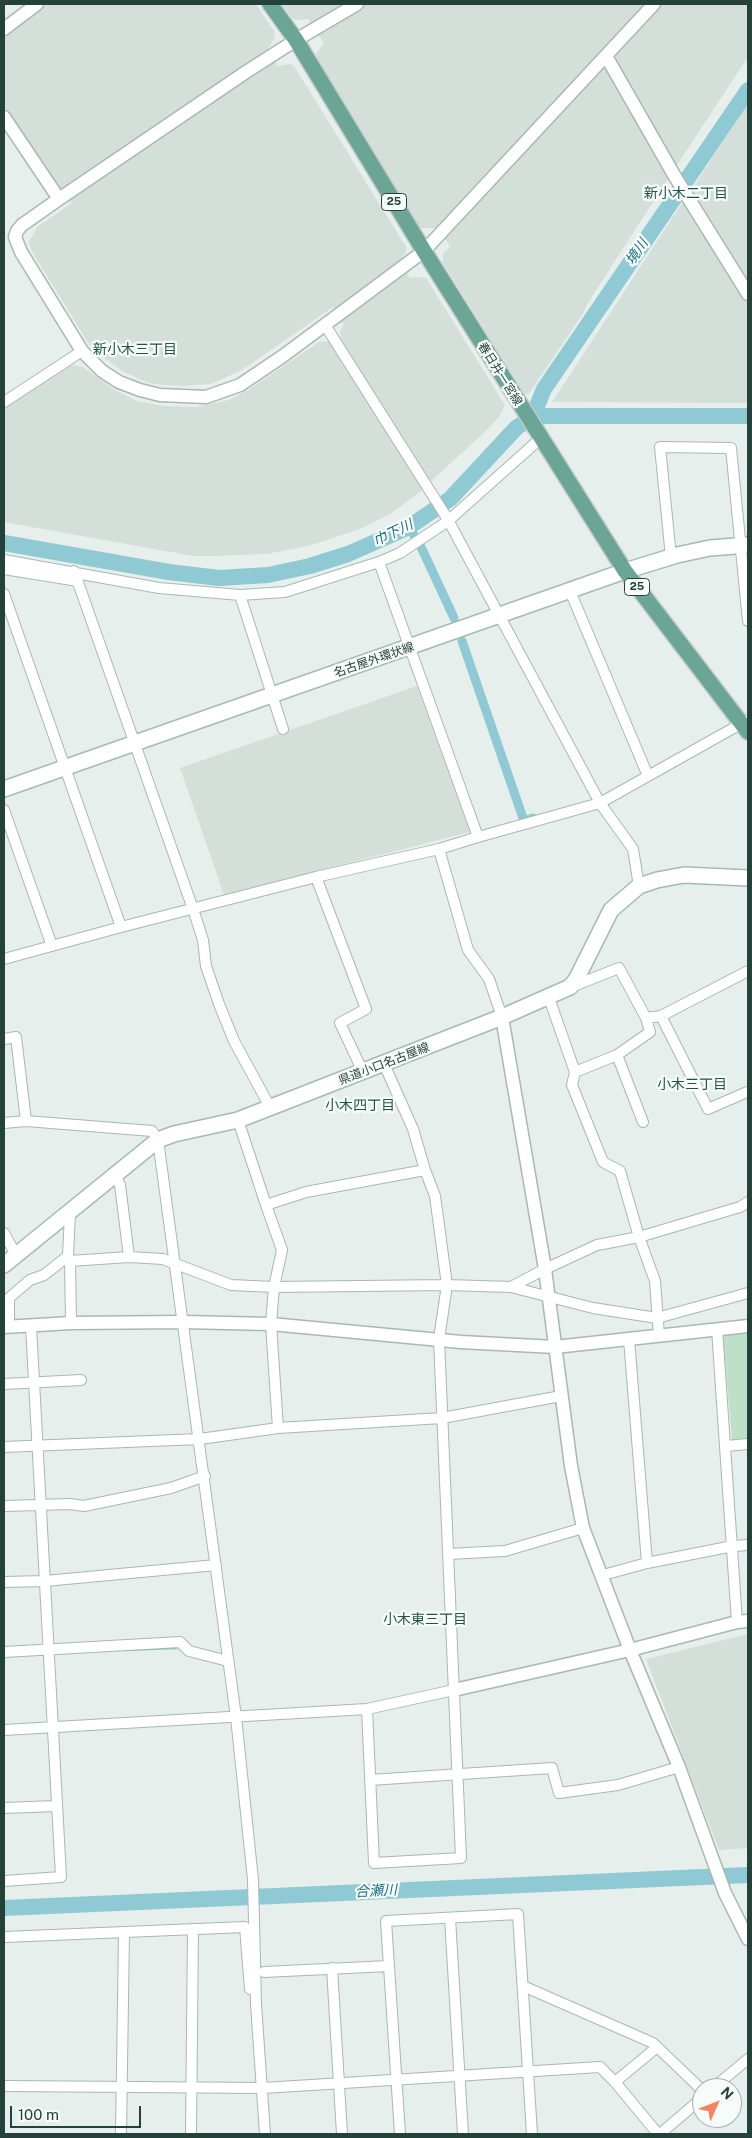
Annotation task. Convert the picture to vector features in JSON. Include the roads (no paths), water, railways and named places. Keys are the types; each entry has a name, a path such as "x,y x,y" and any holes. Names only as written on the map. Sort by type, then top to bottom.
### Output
{"main road":[{"name":"春日井一宮線","path":"270,4 296,40 424,251 625,571 746,725"},
{"name":"名古屋外環状線","path":"4,790 625,571 710,548 744,545"},
{"path":"570,987 576,980 611,910 639,886 657,880 684,875 748,878"},
{"name":"県道小口名古屋線","path":"4,1265 158,1140 174,1134 238,1120 502,1017 549,998 570,987"}],"street":[{"path":"4,28 37,4"},
{"path":"356,4 296,40 59,199 22,225 17,231 15,237 21,252 82,351 119,382 160,395 206,397 240,385 324,326 424,251 654,4"},
{"path":"606,56 674,175 748,294"},
{"path":"4,117 59,199"},
{"path":"324,326 448,519 600,803 633,849 639,886"},
{"path":"4,402 82,351"},
{"path":"4,560 74,571 159,588 240,595 285,592 379,562 417,542 448,519 539,436"},
{"path":"671,557 660,447 731,448 744,545 748,620"},
{"path":"379,562 478,837"},
{"path":"4,569 78,582"},
{"path":"74,571 193,909 202,940 206,966 219,1004 234,1041 270,1107"},
{"path":"570,591 648,776"},
{"path":"4,594 122,927"},
{"path":"240,595 283,729"},
{"path":"4,959 316,877 439,849 600,803 746,725"},
{"path":"4,810 52,946"},
{"path":"439,849 468,950 489,979 502,1017 545,1269 570,1466 583,1528 603,1575 630,1650 680,1767 725,1893 748,1939"},
{"path":"316,877 366,1009 340,1023 364,1072"},
{"path":"570,987 619,968 646,1018 650,1032 617,1055 575,1072"},
{"path":"646,1018 661,1016 748,971"},
{"path":"549,998 575,1072 572,1085 603,1162 620,1172 639,1237 655,1281 659,1336"},
{"path":"661,1016 708,1109 748,1093"},
{"path":"4,1039 16,1037 26,1121"},
{"path":"617,1055 643,1122"},
{"path":"367,1709 374,1863 461,1858 440,1339 447,1285 435,1196 413,1129 384,1064"},
{"path":"238,1120 282,1250 274,1287 271,1324 278,1428"},
{"path":"4,1123 26,1121 152,1131 158,1140 182,1322 200,1439 236,1717 252,1880 256,2004 265,2134"},
{"path":"266,1205 306,1192 425,1170"},
{"path":"116,1175 120,1186 129,1257"},
{"path":"511,1287 545,1269 597,1246 639,1237 740,1207 748,1202"},
{"path":"70,1213 71,1323"},
{"path":"4,1232 16,1256"},
{"path":"748,1293 657,1318 593,1308 511,1287 447,1285 274,1287 231,1285 163,1259 129,1257 69,1259 44,1275 30,1280 9,1298 6,1327 71,1323 182,1322 271,1324 461,1342 556,1346 748,1326"},
{"path":"4,1881 61,1878 31,1326"},
{"path":"4,1730 367,1709 630,1650 743,1622 733,1546 717,1329"},
{"path":"629,1339 647,1563"},
{"path":"4,1384 81,1380"},
{"path":"4,1447 200,1439 278,1428 442,1418 561,1396"},
{"path":"726,1446 748,1444"},
{"path":"4,1506 70,1504 84,1506 171,1488 205,1476"},
{"path":"448,1554 505,1551 583,1528"},
{"path":"603,1575 647,1563 733,1546 748,1545"},
{"path":"4,1582 216,1565"},
{"path":"4,1652 180,1642 189,1651 228,1661"},
{"path":"370,1780 552,1768 559,1793 618,1785 680,1767"},
{"path":"4,1808 56,1806"},
{"path":"400,2134 386,1921 518,1914 532,2134"},
{"path":"450,1918 458,2076 463,2134"},
{"path":"4,1937 245,1927 251,1999 256,2004"},
{"path":"191,2134 194,1929"},
{"path":"121,2134 124,1933"},
{"path":"264,1972 389,1966"},
{"path":"332,1968 342,2134"},
{"path":"523,1986 653,2043 692,2081"},
{"path":"615,2082 656,2048"},
{"path":"725,2078 748,2059"},
{"path":"4,2086 263,2088 600,2067 659,2134 692,2106"}],"waterway":[{"name":"境川","path":"532,418 544,389 748,90"},
{"name":"巾下川","path":"4,543 169,572 219,578 268,575 310,566 348,554 409,527 450,499 517,427 532,418 540,416 748,416"},
{"path":"409,527 422,549 454,618"},
{"path":"462,641 524,821 533,818"},
{"path":"125,1650 176,1648"},
{"name":"合瀬川","path":"4,1908 748,1875"}],"district":[{"name":"新小木二丁目","path":"686,194"},
{"name":"新小木三丁目","path":"135,350"},
{"name":"小木三丁目","path":"692,1085"},
{"name":"小木四丁目","path":"360,1106"},
{"name":"小木東三丁目","path":"425,1620"}]}
